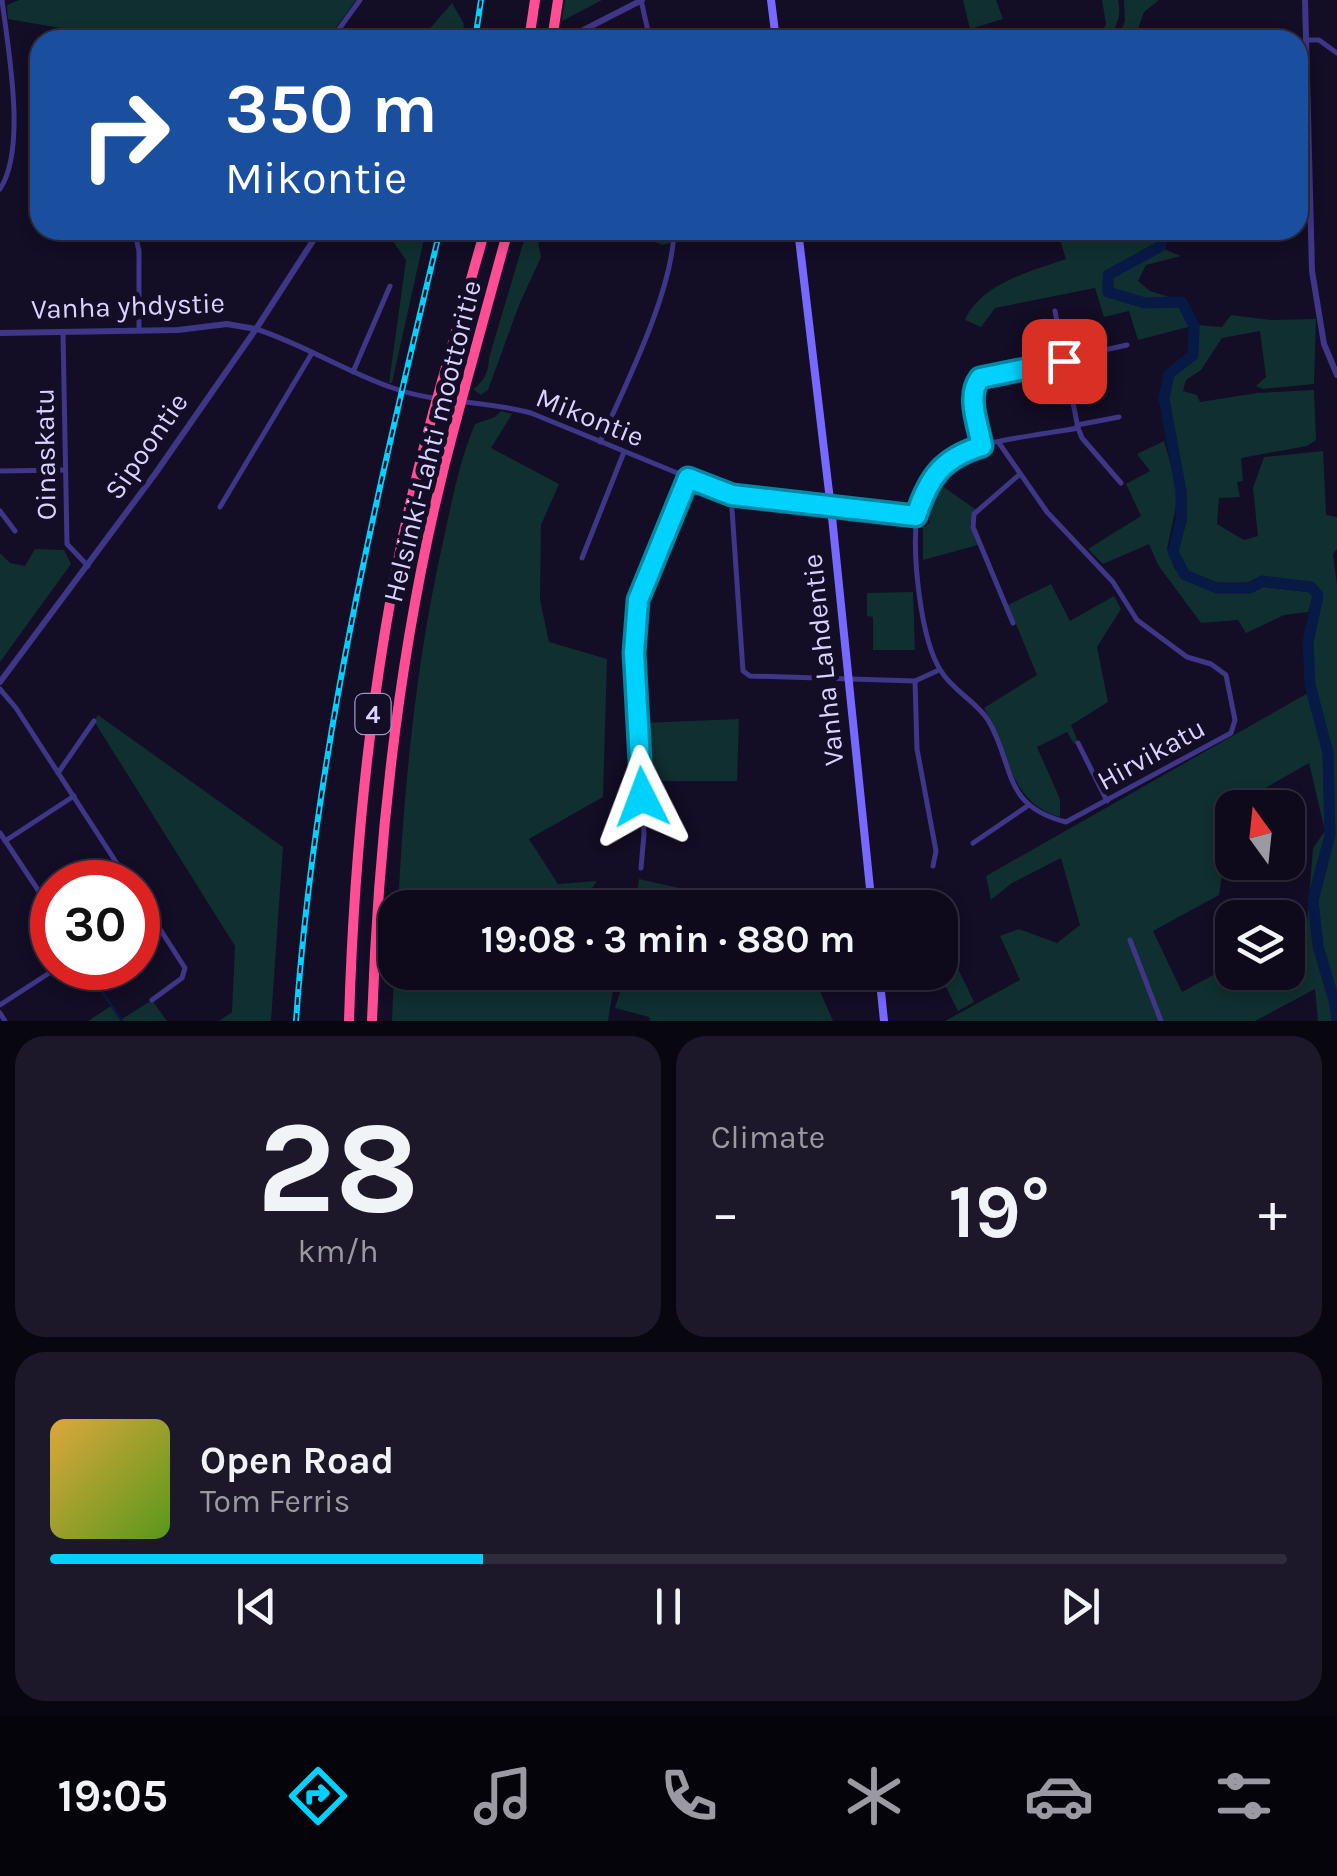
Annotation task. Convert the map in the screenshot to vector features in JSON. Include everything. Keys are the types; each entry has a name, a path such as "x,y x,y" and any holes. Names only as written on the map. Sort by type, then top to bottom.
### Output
{"highway":[{"path":"530,30 535,0"},
{"path":"553,30 558,0"},
{"name":"Helsinki-Lahti moottoritie","path":"349,1021 357,850 371,727 400,544 482,240"},
{"name":"Helsinki-Lahti moottoritie","path":"372,1021 380,850 424,550 505,240"}],"main road":[{"path":"771,0 775,30"},
{"name":"Vanha Lahdentie","path":"799,240 870,890"},
{"path":"881,990 884,1021"}],"street":[{"path":"0,189 13,164 11,68 2,0"},
{"path":"338,30 360,0"},
{"path":"583,30 641,0 648,30"},
{"path":"1304,0 1306,30"},
{"path":"1308,40 1319,40 1337,53"},
{"path":"0,68 11,68"},
{"path":"1308,117 1312,271 1324,344 1337,375"},
{"path":"136,240 139,330"},
{"name":"Sipoontie","path":"0,686 256,329 314,240"},
{"path":"600,442 664,288 672,240"},
{"path":"354,372 390,286"},
{"path":"1054,311 1077,427 1082,438 1122,482"},
{"name":"Vanha yhdystie","path":"0,333 227,324 256,329"},
{"name":"Mikontie","path":"256,329 409,394 502,405 531,413 732,495 916,516"},
{"name":"Oinaskatu","path":"62,332 67,544 88,566"},
{"path":"982,446 973,387 980,378 1127,345"},
{"path":"220,507 312,354"},
{"path":"972,843 1029,805 1008,774 982,711 939,670 924,630 916,516 930,484 948,459 982,446 1119,417"},
{"name":"Hirvikatu","path":"999,443 1048,512 1113,582 1137,620 1187,658 1211,664 1226,676 1235,720 1230,733 1066,822 1044,816 1029,805"},
{"path":"582,558 624,452"},
{"path":"0,471 65,470"},
{"path":"1012,623 973,527 974,514 1020,474"},
{"path":"642,868 644,834 634,653 638,600 688,478"},
{"path":"732,495 743,671 750,676 915,680 939,670"},
{"path":"0,511 14,531"},
{"path":"915,680 917,749 936,851 933,866"},
{"path":"0,686 115,860"},
{"path":"58,773 94,721"},
{"path":"1078,744 1108,801"},
{"path":"6,841 74,796"},
{"path":"0,833 30,877"},
{"path":"152,1000 182,978 185,968 160,930"},
{"path":"1130,940 1161,1021"},
{"path":"0,1005 30,986"},
{"path":"0,1013 6,1021"}],"green space":[{"path":"19,0 356,0 334,30 67,30 8,19 7,5"},
{"path":"565,0 602,0 562,21"},
{"path":"963,0 996,0 1003,19 970,29"},
{"path":"1102,0 1118,0 1114,30 1103,30"},
{"path":"1124,0 1159,0 1144,12 1138,30 1121,30"},
{"path":"452,3 464,24 463,30 429,30"},
{"path":"392,240 424,240 389,383 406,260"},
{"path":"524,240 540,240 541,257 488,390 481,395 473,389 487,372"},
{"path":"1060,240 1159,240 1159,245 1107,274 1106,293 1144,305 1181,304 1192,326 1138,340 1129,311 1104,317 1095,288 995,308 981,327 965,320 973,307 995,288 1066,259"},
{"path":"1161,248 1181,256 1146,265 1138,281 1150,291 1182,301 1145,301 1109,291 1110,276"},
{"path":"1231,315 1271,320 1316,319 1314,384 1263,389 1256,386 1266,377 1260,331 1222,338 1201,370 1186,380 1183,391 1197,395 1200,402 1314,390 1316,440 1307,446 1241,458 1243,481 1237,482 1240,497 1219,498 1217,524 1244,540 1258,536 1253,488 1264,457 1323,451 1326,515 1337,517 1337,549 1333,554 1337,585 1337,1021 1318,1021 1315,989 1255,1021 945,1021 1020,980 1000,936 1019,929 1057,943 1080,925 1061,858 1012,883 991,900 986,876 1315,689 1313,643 1322,594 1312,583 1260,577 1246,583 1217,583 1189,572 1177,552 1187,520 1186,488 1169,400 1172,376 1196,356 1198,325 1222,327"},
{"path":"501,411 512,414 491,448 559,484 541,525 540,600 549,642 607,659 603,797 529,839 558,884 597,881 591,890 399,890 413,724 434,587 469,438 475,424"},
{"path":"1164,441 1179,492 1167,549 1175,569 1185,580 1217,593 1250,593 1264,587 1308,592 1313,596 1308,612 1284,615 1246,633 1238,620 1201,623 1158,565 1149,544 1103,564 1088,549 1141,516 1126,484 1150,471 1137,454"},
{"path":"938,483 975,509 970,524 978,545 923,560 923,527 930,523 925,508"},
{"path":"35,549 64,550 71,564 0,662 0,553 10,563 25,566"},
{"path":"1051,584 1070,621 1114,596 1121,609 1097,647 1108,702 1071,725 1078,742 1074,744 1067,732 1037,747 1060,799 1060,817 1043,810 1020,787 984,708 1037,675 1008,605"},
{"path":"913,592 915,650 873,650 873,617 867,616 867,593"},
{"path":"98,715 283,847 271,1021 219,1021 232,1012 235,946 94,721"},
{"path":"739,719 737,781 644,781 641,723"},
{"path":"639,879 688,890 637,890"},
{"path":"958,969 974,1002 958,1011 948,990 958,990"},
{"path":"393,990 613,990 608,1021 392,1021"},
{"path":"621,990 819,990 833,1021 650,1021 649,1017 615,1008"},
{"path":"152,1000 167,1021 88,1021 111,1006 122,1019"}],"waterway":[{"path":"1161,240 1161,246 1108,275 1108,292 1145,303 1182,302 1194,326 1193,355 1169,374 1164,399 1181,491 1181,520 1173,552 1185,575 1217,588 1250,588 1262,581 1311,587 1318,595 1308,642 1310,685 1328,753 1330,835 1313,900 1318,946 1337,1021"},
{"path":"101,990 122,1021"}],"railway":[{"path":"476,30 481,0"},
{"path":"296,1021 305,920 333,721 372,525 438,240"}],"route":[{"path":"642,797 634,653 638,600 688,478 732,495 916,516 930,484 948,459 982,446 973,387 980,378 1064,361"}]}
